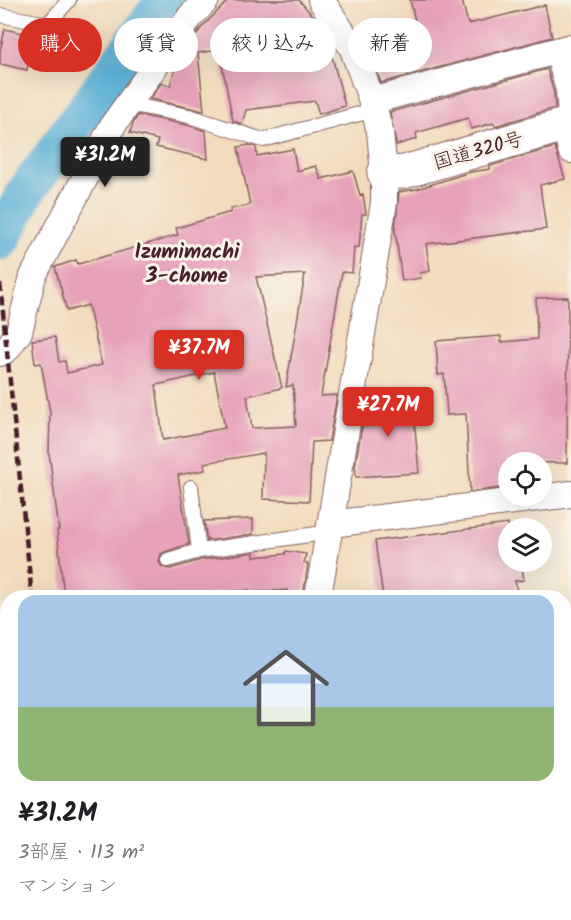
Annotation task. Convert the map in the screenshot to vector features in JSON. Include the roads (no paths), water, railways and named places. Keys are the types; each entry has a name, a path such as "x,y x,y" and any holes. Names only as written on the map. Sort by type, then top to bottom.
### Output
{"street":[{"path":"0,353 7,349 20,332 33,276 113,125 190,17 206,0"},
{"path":"319,590 384,203 380,132 373,105 352,47 321,0"},
{"path":"373,105 564,49 571,114"},
{"name":"国道320号","path":"384,173 404,172 571,123"},
{"path":"571,128 569,141 571,150"},
{"path":"330,528 571,494"}],"lane":[{"path":"0,15 48,24 69,0"},
{"path":"128,104 189,116 263,140 373,105"},
{"path":"191,487 199,551"},
{"path":"168,560 199,551 330,528"}],"waterway":[{"path":"0,241 25,193 165,0"}],"railway":[{"path":"0,283 31,590"}],"district":[{"name":"Izumimachi 3-chome","path":"187,263"}]}
